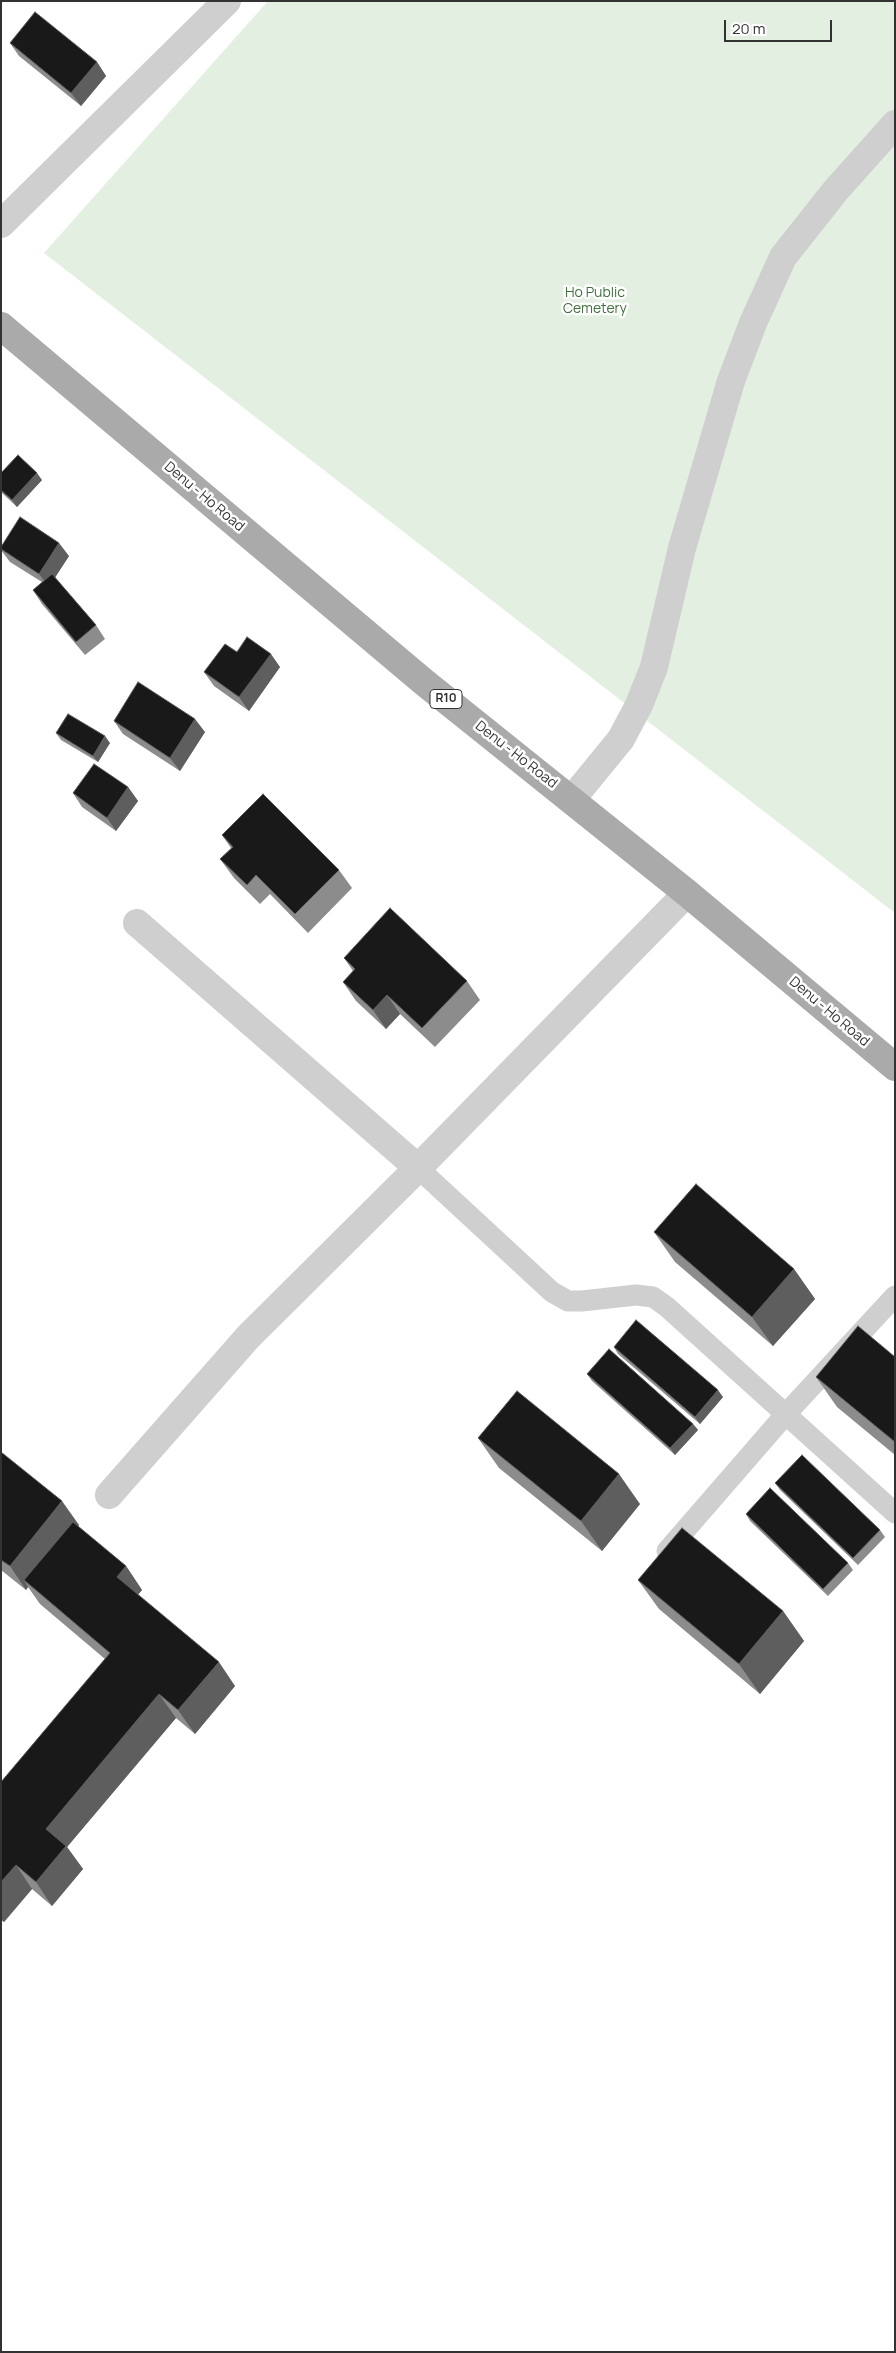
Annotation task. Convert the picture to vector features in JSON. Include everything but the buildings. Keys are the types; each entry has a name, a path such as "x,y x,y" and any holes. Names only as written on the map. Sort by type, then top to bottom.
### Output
{"main road":[{"name":"Denu - Ho Road","path":"1,326 425,683 572,799 895,1067"}],"street":[{"path":"1,224 227,1"},
{"path":"572,799 621,739 639,705 654,667 682,548 730,381 753,323 783,257 836,190 895,124"},
{"path":"109,1495 248,1337 418,1168 687,893"},
{"path":"137,923 418,1168"}],"lane":[{"path":"418,1168 552,1292 568,1300 582,1301 636,1294 653,1297 667,1307 895,1513"},
{"path":"656,1565 786,1415 895,1296"}],"green space":[{"name":"Ho Public Cemetery","path":"268,1 895,1 895,913 44,253"}]}
